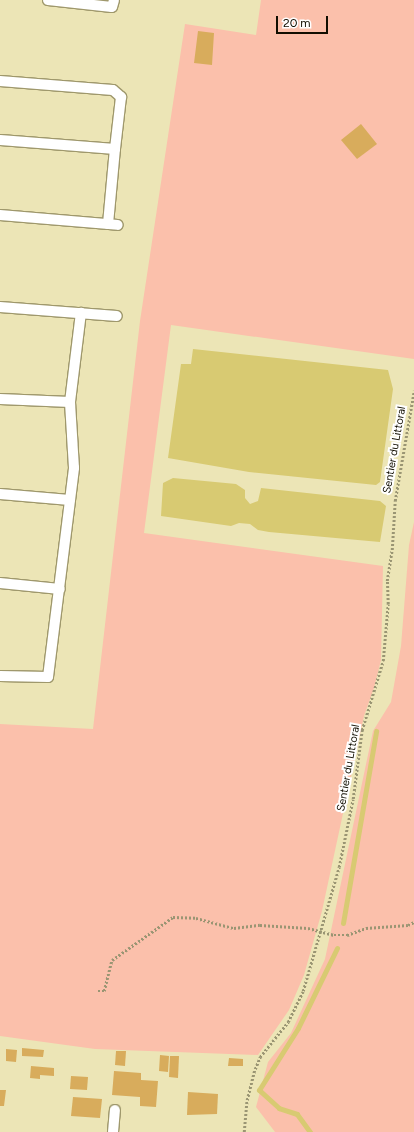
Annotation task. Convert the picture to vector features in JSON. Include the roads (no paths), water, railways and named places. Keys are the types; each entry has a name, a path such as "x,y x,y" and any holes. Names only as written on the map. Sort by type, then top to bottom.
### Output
{"lane":[{"path":"48,0 112,8 114,0"},
{"path":"0,81 114,90 121,97 115,149 113,224 0,215"},
{"path":"0,140 115,149"},
{"path":"0,307 117,316"},
{"path":"0,676 48,677 74,468 70,402 81,313"},
{"path":"0,399 70,402"},
{"path":"0,494 70,500"},
{"path":"0,583 60,588"},
{"path":"113,1132 115,1110"}],"waterway":[{"path":"343,923 376,731"},
{"path":"310,1132 297,1114 279,1108 259,1090 298,1028 337,948"}]}
